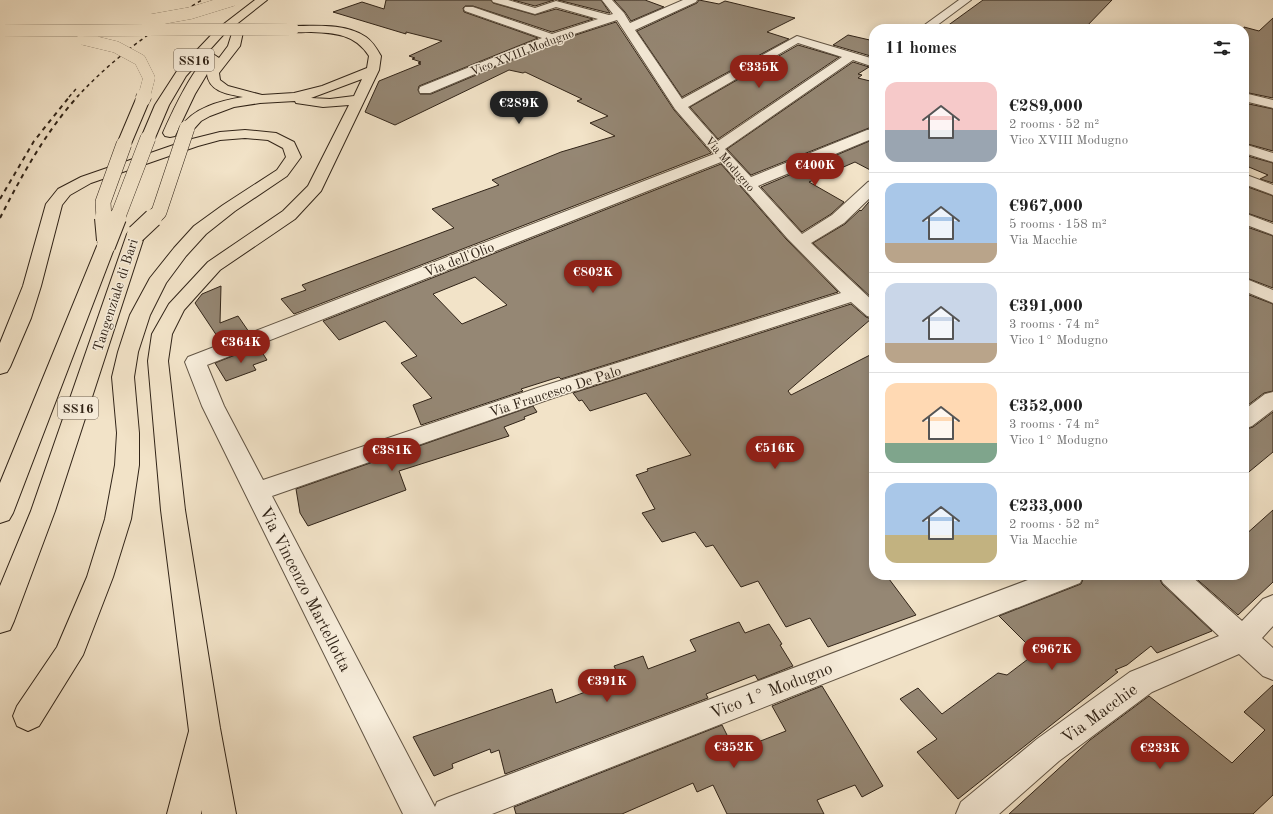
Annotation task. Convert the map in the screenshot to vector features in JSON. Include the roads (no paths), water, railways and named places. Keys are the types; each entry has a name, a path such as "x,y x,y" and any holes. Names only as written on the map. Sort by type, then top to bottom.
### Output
{"highway":[{"path":"0,31 42,26 110,24 150,20 190,13 233,0"},
{"name":"Tangenziale di Bari","path":"158,169 170,133 182,104 199,74 237,32 267,2"},
{"name":"Tangenziale di Bari","path":"0,513 162,105 181,74 220,32 267,2"},
{"path":"0,31 326,29 349,34 367,44 375,56 373,70 315,188 289,215 214,266 176,308 162,334 158,360 173,510 204,728 219,814"},
{"path":"0,31 84,39 116,47 140,60 149,78 143,99 124,144 103,202 106,246"},
{"path":"237,32 234,46 213,73 214,82 224,89 246,95 267,98 313,99 345,102 359,99"},
{"path":"313,99 341,84 373,70"},
{"path":"136,234 159,212 187,128 198,117 220,108 267,98"},
{"path":"313,99 330,113 344,129"},
{"path":"0,367 21,318 32,286 54,204 64,192 86,180 193,143 220,136 246,134 271,136 289,145 294,157 282,173 229,208 200,230 180,252 157,282 140,315 128,352 123,377 128,439 127,465 118,519 100,577 68,655 28,716"},
{"name":"Tangenziale di Bari","path":"0,621 43,511 146,205"},
{"path":"184,814 204,728"}],"street":[{"path":"497,0 535,11 556,4 614,17"},
{"name":"Via Modugno","path":"609,0 614,17 629,28 680,106 766,206 816,260 869,307"},
{"path":"629,28 692,0"},
{"path":"932,24 966,0"},
{"path":"469,9 552,38"},
{"name":"Vico XVIII Modugno","path":"425,90 552,38 614,17"},
{"path":"680,106 797,40 869,61"},
{"name":"Via dell'Olio","path":"195,362 720,153 851,56"},
{"path":"1249,97 1273,104"},
{"path":"748,184 869,136"},
{"path":"1249,152 1273,158"},
{"path":"1249,181 1273,190"},
{"path":"800,242 838,219 869,190"},
{"path":"1249,220 1273,230"},
{"path":"1249,286 1273,297"},
{"name":"Via Francesco De Palo","path":"257,492 545,393 854,295"},
{"name":"Via Vincenzo Martellotta","path":"195,362 214,406 421,814"},
{"path":"1249,417 1273,399"},
{"name":"Vico 1° Modugno","path":"449,814 1058,580"},
{"path":"1178,580 1273,666"},
{"path":"1243,639 1273,606"},
{"name":"Via Macchie","path":"973,814 1048,750 1141,682 1243,639"}],"railway":[{"path":"78,96 120,56 168,21 202,0"},
{"path":"69,97 76,89"},
{"path":"0,199 34,141 70,96"},
{"path":"0,218 35,155 55,125 78,96"}]}
